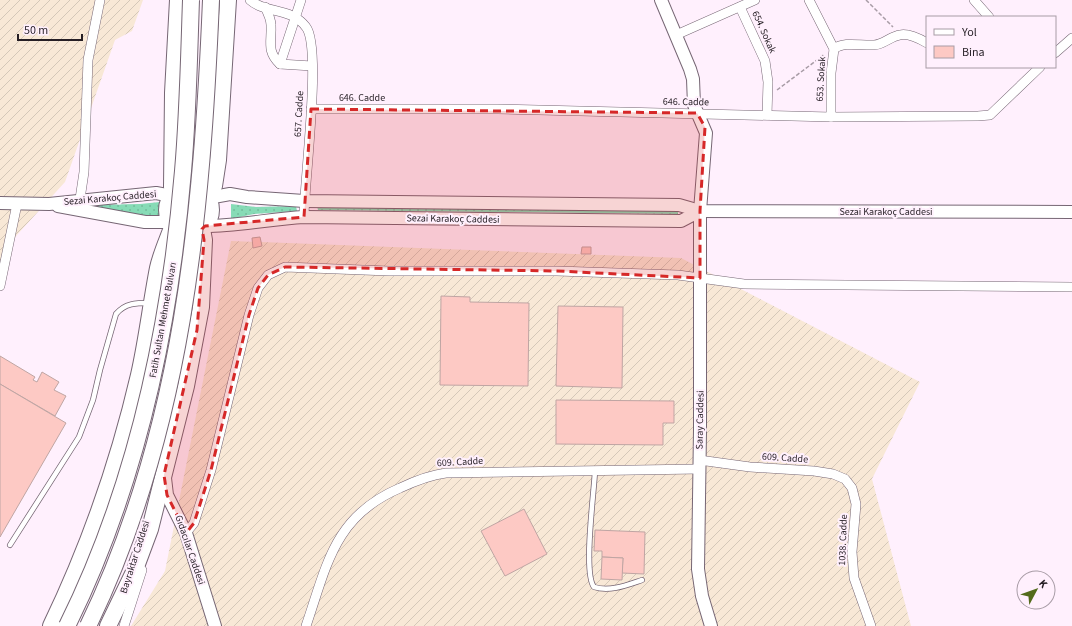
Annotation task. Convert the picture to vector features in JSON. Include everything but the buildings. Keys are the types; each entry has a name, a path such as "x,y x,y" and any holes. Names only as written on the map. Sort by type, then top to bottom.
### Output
{"highway":[{"path":"51,626 89,536 116,456 139,376 153,303 158,267 172,224 167,209 173,195 173,93 178,0"},
{"name":"Fatih Sultan Mehmet Bulvarı","path":"67,626 103,543 123,487 146,408 156,360 173,263 184,170 191,0"},
{"name":"Fatih Sultan Mehmet Bulvarı","path":"88,626 118,562 131,524 162,416 181,332 197,218 203,153 211,0"},
{"path":"208,197 214,186 218,160 228,0"},
{"path":"172,224 188,233 203,228 212,212 208,197 198,189 184,188 173,195"},
{"path":"108,626 134,572 150,529 186,386 197,330 204,240 203,228"}],"street":[{"path":"80,199 84,172 88,60 100,0"},
{"path":"250,0 256,5 282,11 295,17"},
{"path":"280,64 301,0"},
{"name":"Saray Caddesi","path":"661,0 693,78 694,105 706,133 700,212 698,569 702,596 711,626"},
{"path":"676,35 755,0"},
{"name":"653. Sokak","path":"809,0 834,49 831,73 831,117"},
{"path":"974,0 988,16"},
{"path":"265,7 271,25 269,44 280,64"},
{"name":"654. Sokak","path":"740,7 765,61 768,97 767,115"},
{"name":"657. Cadde","path":"295,17 306,26 309,32 312,48 311,109 304,217"},
{"path":"834,49 848,45 876,46 900,34 918,38 926,42"},
{"path":"1056,52 1072,38"},
{"path":"280,64 312,66"},
{"name":"646. Cadde","path":"311,109 498,109 831,117 986,116 998,108 1037,68"},
{"name":"Sezai Karakoç Caddesi","path":"0,203 49,204 80,199 156,193 173,195"},
{"name":"Sezai Karakoç Caddesi","path":"208,197 230,194 304,201 679,205 700,212 1072,212"},
{"path":"0,286 17,204"},
{"name":"Sezai Karakoç Caddesi","path":"49,204 146,222 172,224"},
{"name":"Sezai Karakoç Caddesi","path":"203,228 233,226 267,220 304,217 681,221 700,212"},
{"path":"186,532 194,523 211,470 249,316 258,288 263,280 285,267 389,271 557,271 678,275 744,284 1072,287"},
{"name":"609. Cadde","path":"306,626 328,562 340,536 347,526 365,508 390,492 434,474 596,471 699,464 814,471 833,474 845,479"},
{"name":"Gıdacılar Caddesi","path":"164,475 167,495 186,532 215,626"},
{"name":"1038. Cadde","path":"845,479 852,488 856,504 852,552 854,578 871,626"},
{"name":"Bayraktar Caddesi","path":"124,626 167,495"}],"lane":[{"path":"10,545 79,437 93,400 101,363 116,314 121,308 129,304 153,303"},
{"path":"596,471 590,554 591,583 594,587 605,589 617,588 642,580"}],"path":[{"path":"866,0 900,34"},
{"path":"768,97 823,55 834,49"}],"highlighted area":[{"path":"311,109 697,113 705,127 700,211 700,278 557,271 285,267 268,275 258,288 249,315 211,470 194,523 186,533 167,495 164,475 197,330 204,240 202,229 205,226 304,217"}],"shaded area":[{"path":"0,0 143,0 132,31 115,40 65,182 16,236 0,269"},
{"path":"231,241 681,258 920,382 872,479 911,626 131,626 165,571"}],"green space":[{"path":"160,202 159,217 100,210 86,205 140,204"},
{"path":"231,204 256,207 296,206 297,211 254,214 231,219"},
{"path":"317,206 678,210 678,214 318,210"}]}
